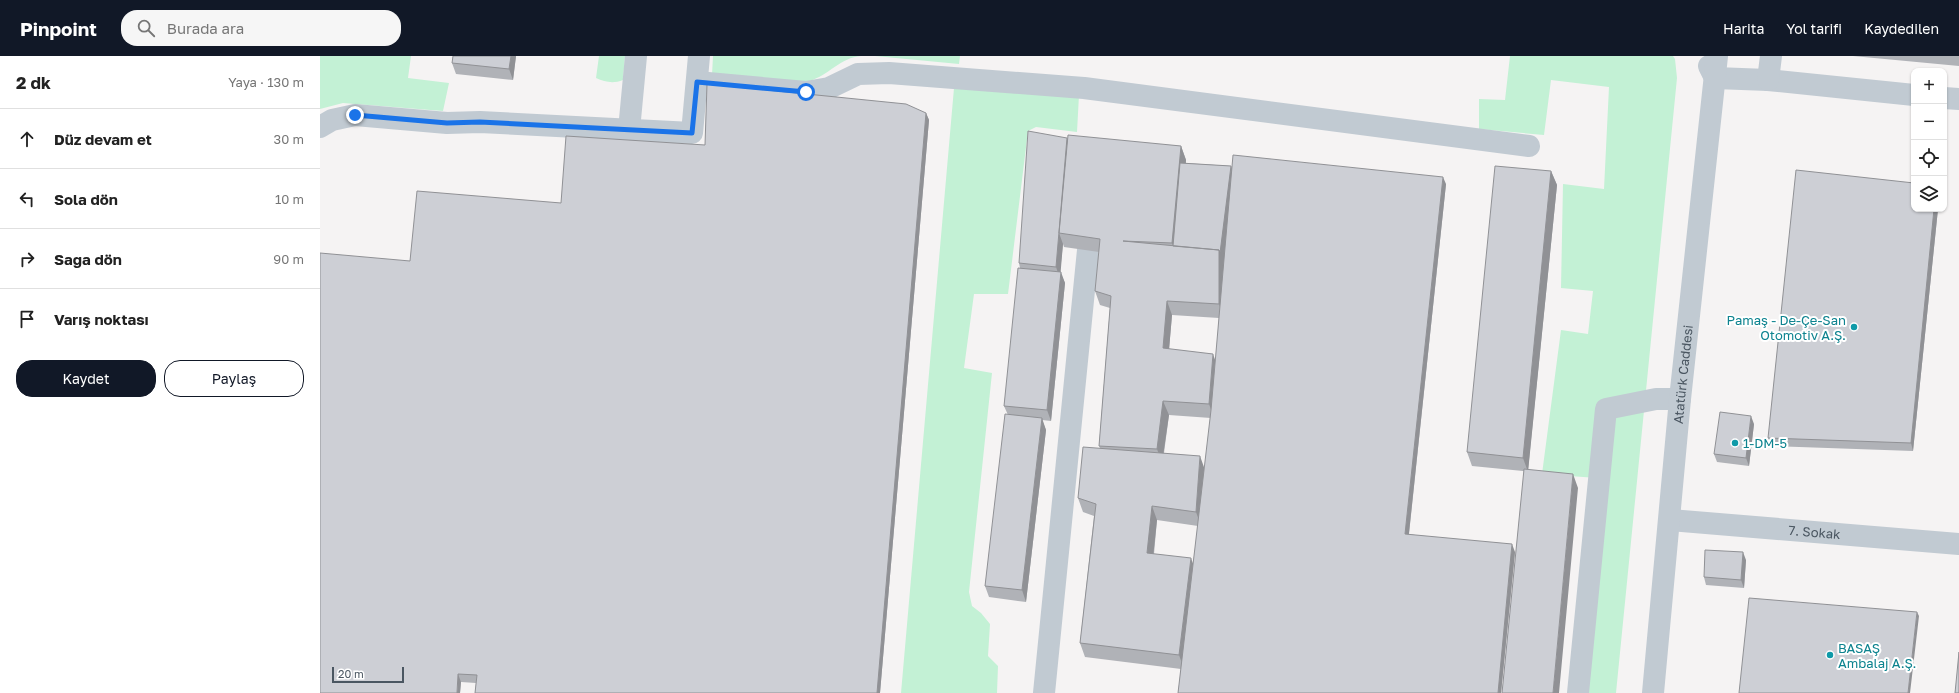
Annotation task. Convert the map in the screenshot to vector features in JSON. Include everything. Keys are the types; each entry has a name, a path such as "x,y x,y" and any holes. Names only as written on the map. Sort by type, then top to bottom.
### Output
{"street":[{"path":"629,130 636,56"},
{"path":"320,127 332,120 355,115 447,123 480,122 692,133 699,56"},
{"path":"1704,56 1715,78 1768,80 1911,95"},
{"name":"Atatürk Caddesi","path":"1653,693 1680,399 1717,56"},
{"path":"1768,80 1771,56"},
{"path":"697,82 806,92 830,88 858,74 889,73 1084,88 1529,146"},
{"path":"1947,98 1959,99"},
{"path":"1044,693 1088,250"},
{"path":"1578,693 1606,409 1656,399 1680,399"},
{"name":"7. Sokak","path":"1670,520 1959,544"}],"green space":[{"path":"320,56 411,56 408,78 449,83 443,111 343,103 320,109"},
{"path":"599,56 625,56 623,80 609,82 596,78"},
{"path":"713,56 861,56 854,57 841,63 816,79 800,83 788,83 712,75"},
{"path":"875,56 960,56 959,64"},
{"path":"1510,56 1673,56 1675,59 1677,78 1616,693 1578,693 1597,478 1542,474 1561,330 1588,334 1593,291 1561,288 1563,184 1604,189 1609,87 1551,80 1544,135 1479,129 1479,99 1505,100"},
{"path":"954,88 1079,95 1077,132 1036,127 1028,131 1008,294 974,294 964,368 992,373 969,592 972,606 981,613 990,624 988,656 998,666 997,693 901,693"}],"building":[{"path":"453,56 511,56 509,69 452,63"},
{"path":"707,84 906,104 926,113 877,693 475,693 477,675 458,674 457,693 320,693 320,253 410,261 417,191 561,203 566,136 705,145"},
{"path":"1028,131 1067,138 1056,267 1019,263"},
{"path":"1068,135 1181,146 1172,243 1123,241 1219,250 1219,304 1167,301 1163,348 1213,354 1209,404 1163,401 1157,449 1099,446 1111,296 1095,291 1100,239 1059,233"},
{"path":"1233,155 1443,177 1405,534 1512,544 1498,693 1178,693 1211,410"},
{"path":"1180,163 1231,166 1220,253 1219,250 1173,246"},
{"path":"1495,166 1551,171 1523,458 1467,452"},
{"name":"Pamaş - De-Çe-San Otomotiv A.Ş.","path":"1796,170 1911,183 1911,212 1934,212 1911,443 1768,438"},
{"path":"1018,268 1061,272 1047,410 1004,406"},
{"name":"1-DM-5","path":"1720,412 1751,416 1746,458 1714,454"},
{"path":"1005,414 1042,418 1022,590 985,586"},
{"path":"1083,447 1200,456 1196,512 1152,506 1147,553 1191,558 1179,655 1080,643 1096,504 1078,498"},
{"path":"1524,469 1573,474 1553,693 1502,693"},
{"path":"1705,550 1743,552 1741,580 1704,577"},
{"name":"BASAŞ Ambalaj A.Ş.","path":"1749,598 1917,612 1908,693 1739,693"},
{"path":"1959,652 1959,693 1955,693"}],"place":[{"name":"Pamaş - De-Çe-San Otomotiv A.Ş.","path":"1854,327"},
{"name":"1-DM-5","path":"1735,443"},
{"name":"BASAŞ Ambalaj A.Ş.","path":"1830,655"}],"route":[{"path":"355,115 447,123 480,122 692,133 697,82 806,92"}]}
